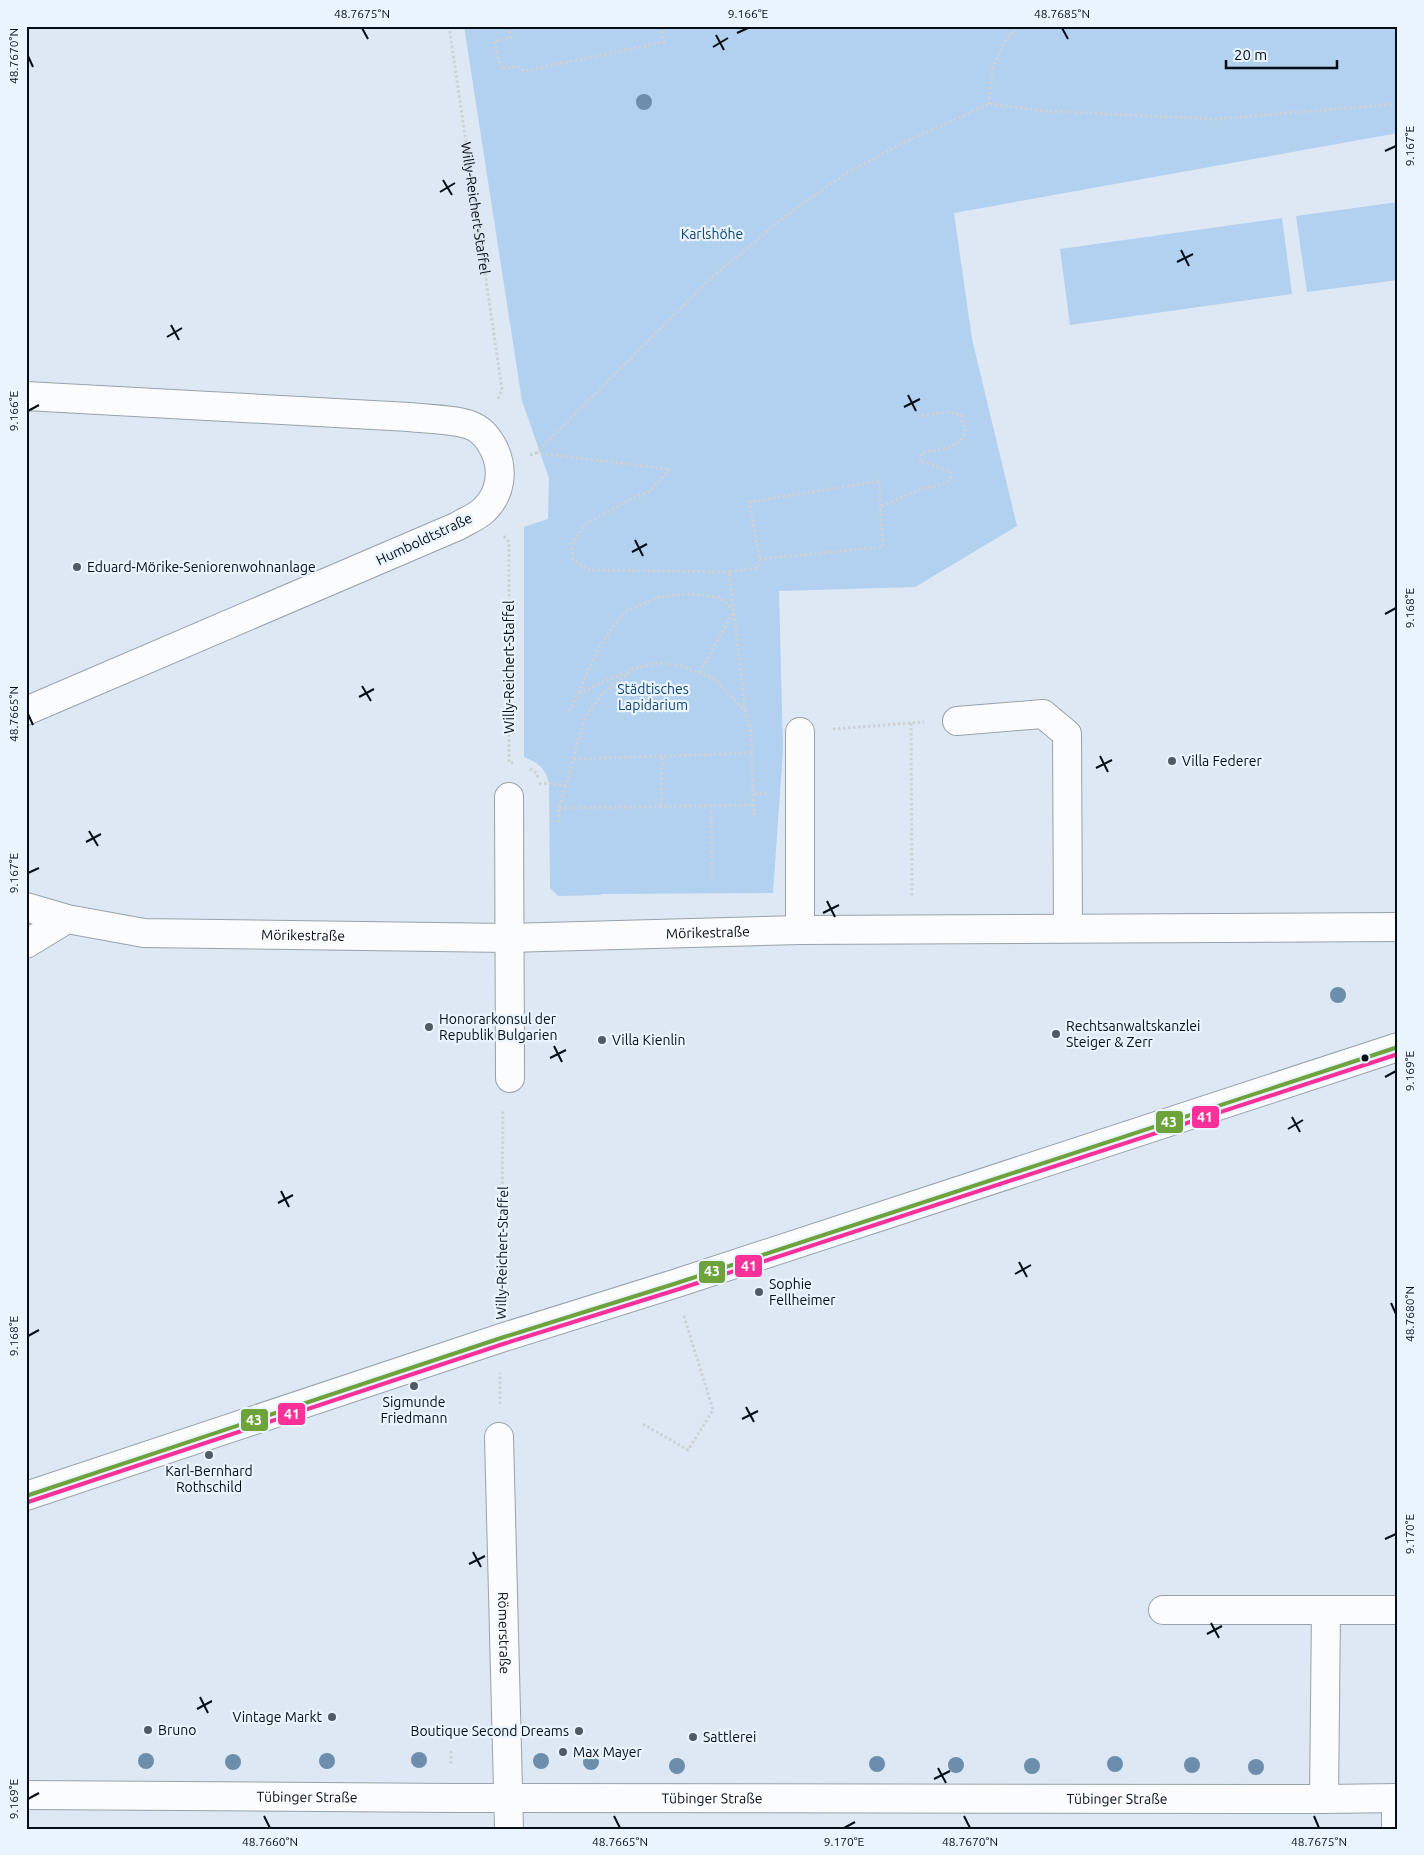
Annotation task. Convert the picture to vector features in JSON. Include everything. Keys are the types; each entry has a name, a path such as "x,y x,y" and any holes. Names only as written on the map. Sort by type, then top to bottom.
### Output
{"street":[{"name":"Humboldtstraße","path":"26,396 409,417 470,425 483,432 498,457 500,482 494,497 484,511 458,526 26,712"},
{"path":"957,721 1043,714 1067,734 1068,928"},
{"path":"800,732 800,930"},
{"path":"509,797 508,938 510,1078"},
{"name":"Mörikestraße","path":"26,907 67,919 144,933 508,938 800,930 912,931 1068,928 1398,927"},
{"path":"26,944 67,919"},
{"path":"26,1496 501,1338 674,1284 1398,1047"},
{"name":"Römerstraße","path":"499,1437 509,1829"},
{"path":"1163,1610 1398,1610"},
{"path":"1324,1799 1326,1610"},
{"name":"Tübinger Straße","path":"26,1795 508,1798 1397,1798"},
{"path":"1396,1829 1397,1798"}],"path":[{"name":"Willy-Reichert-Staffel","path":"449,26 502,390"},
{"path":"509,26 511,38 494,41 501,69 516,66 524,71 664,42 660,26"},
{"path":"990,104 992,70 1002,44 1018,26"},
{"path":"560,428 709,280 788,214 848,172 907,141 990,104 1045,112 1216,119 1398,104"},
{"path":"882,506 921,489 940,485 951,480 950,471 920,461 922,452 941,449 960,442 966,432 960,415 948,412 918,416"},
{"path":"536,453 670,469 650,491 627,501 586,524 571,544 573,559 588,570 729,572 758,568 760,559 749,502 879,481 883,546 760,559"},
{"name":"Willy-Reichert-Staffel","path":"509,542 509,762 518,764"},
{"path":"729,572 745,711 751,732 753,805 754,814 756,813"},
{"path":"569,711 601,644 624,612 659,597 692,594 719,596 734,611"},
{"path":"700,672 734,611"},
{"path":"578,693 633,669 657,663 681,666 714,679 745,711"},
{"path":"559,822 559,808 585,717 602,694 633,669"},
{"path":"800,732 911,723 912,931"},
{"path":"574,759 753,753"},
{"path":"661,806 662,756"},
{"path":"526,767 537,773"},
{"path":"538,784 549,783 566,786"},
{"path":"753,793 768,794"},
{"path":"559,808 753,805"},
{"path":"711,806 712,879"},
{"name":"Willy-Reichert-Staffel","path":"499,1437 503,1108"},
{"path":"643,1424 688,1450 713,1410 674,1284"}],"green space":[{"name":"Karlshöhe","path":"464,26 1398,26 1398,133 954,213 972,339 1017,526 915,587 779,591 783,750 773,893 558,896 550,888 549,783 546,773 541,767 534,761 524,757 524,527 548,519 549,478 522,401"},
{"path":"1398,202 1398,280 1307,292 1296,216"},
{"path":"1282,218 1292,294 1070,325 1060,249"}],"transit line":[{"name":"43","path":"26,1496 501,1338 674,1284 1398,1047"},
{"name":"41","path":"28,1502 503,1344 676,1290 1398,1054"}],"place":[{"name":"Eduard-Mörike-Seniorenwohnanlage","path":"77,567"},
{"name":"Villa Federer","path":"1172,761"},
{"name":"Honorarkonsul der Republik Bulgarien","path":"429,1027"},
{"name":"Rechtsanwaltskanzlei Steiger & Zerr","path":"1056,1034"},
{"name":"Villa Kienlin","path":"602,1040"},
{"name":"Sophie Fellheimer","path":"759,1292"},
{"name":"Sigmunde Friedmann","path":"414,1386"},
{"name":"Karl-Bernhard Rothschild","path":"209,1455"},
{"name":"Vintage Markt","path":"332,1717"},
{"name":"Bruno","path":"148,1730"},
{"name":"Boutique Second Dreams","path":"579,1731"},
{"name":"Sattlerei","path":"693,1737"},
{"name":"Max Mayer","path":"563,1752"}],"park label":[{"name":"Städtisches Lapidarium","path":"653,698"}]}
